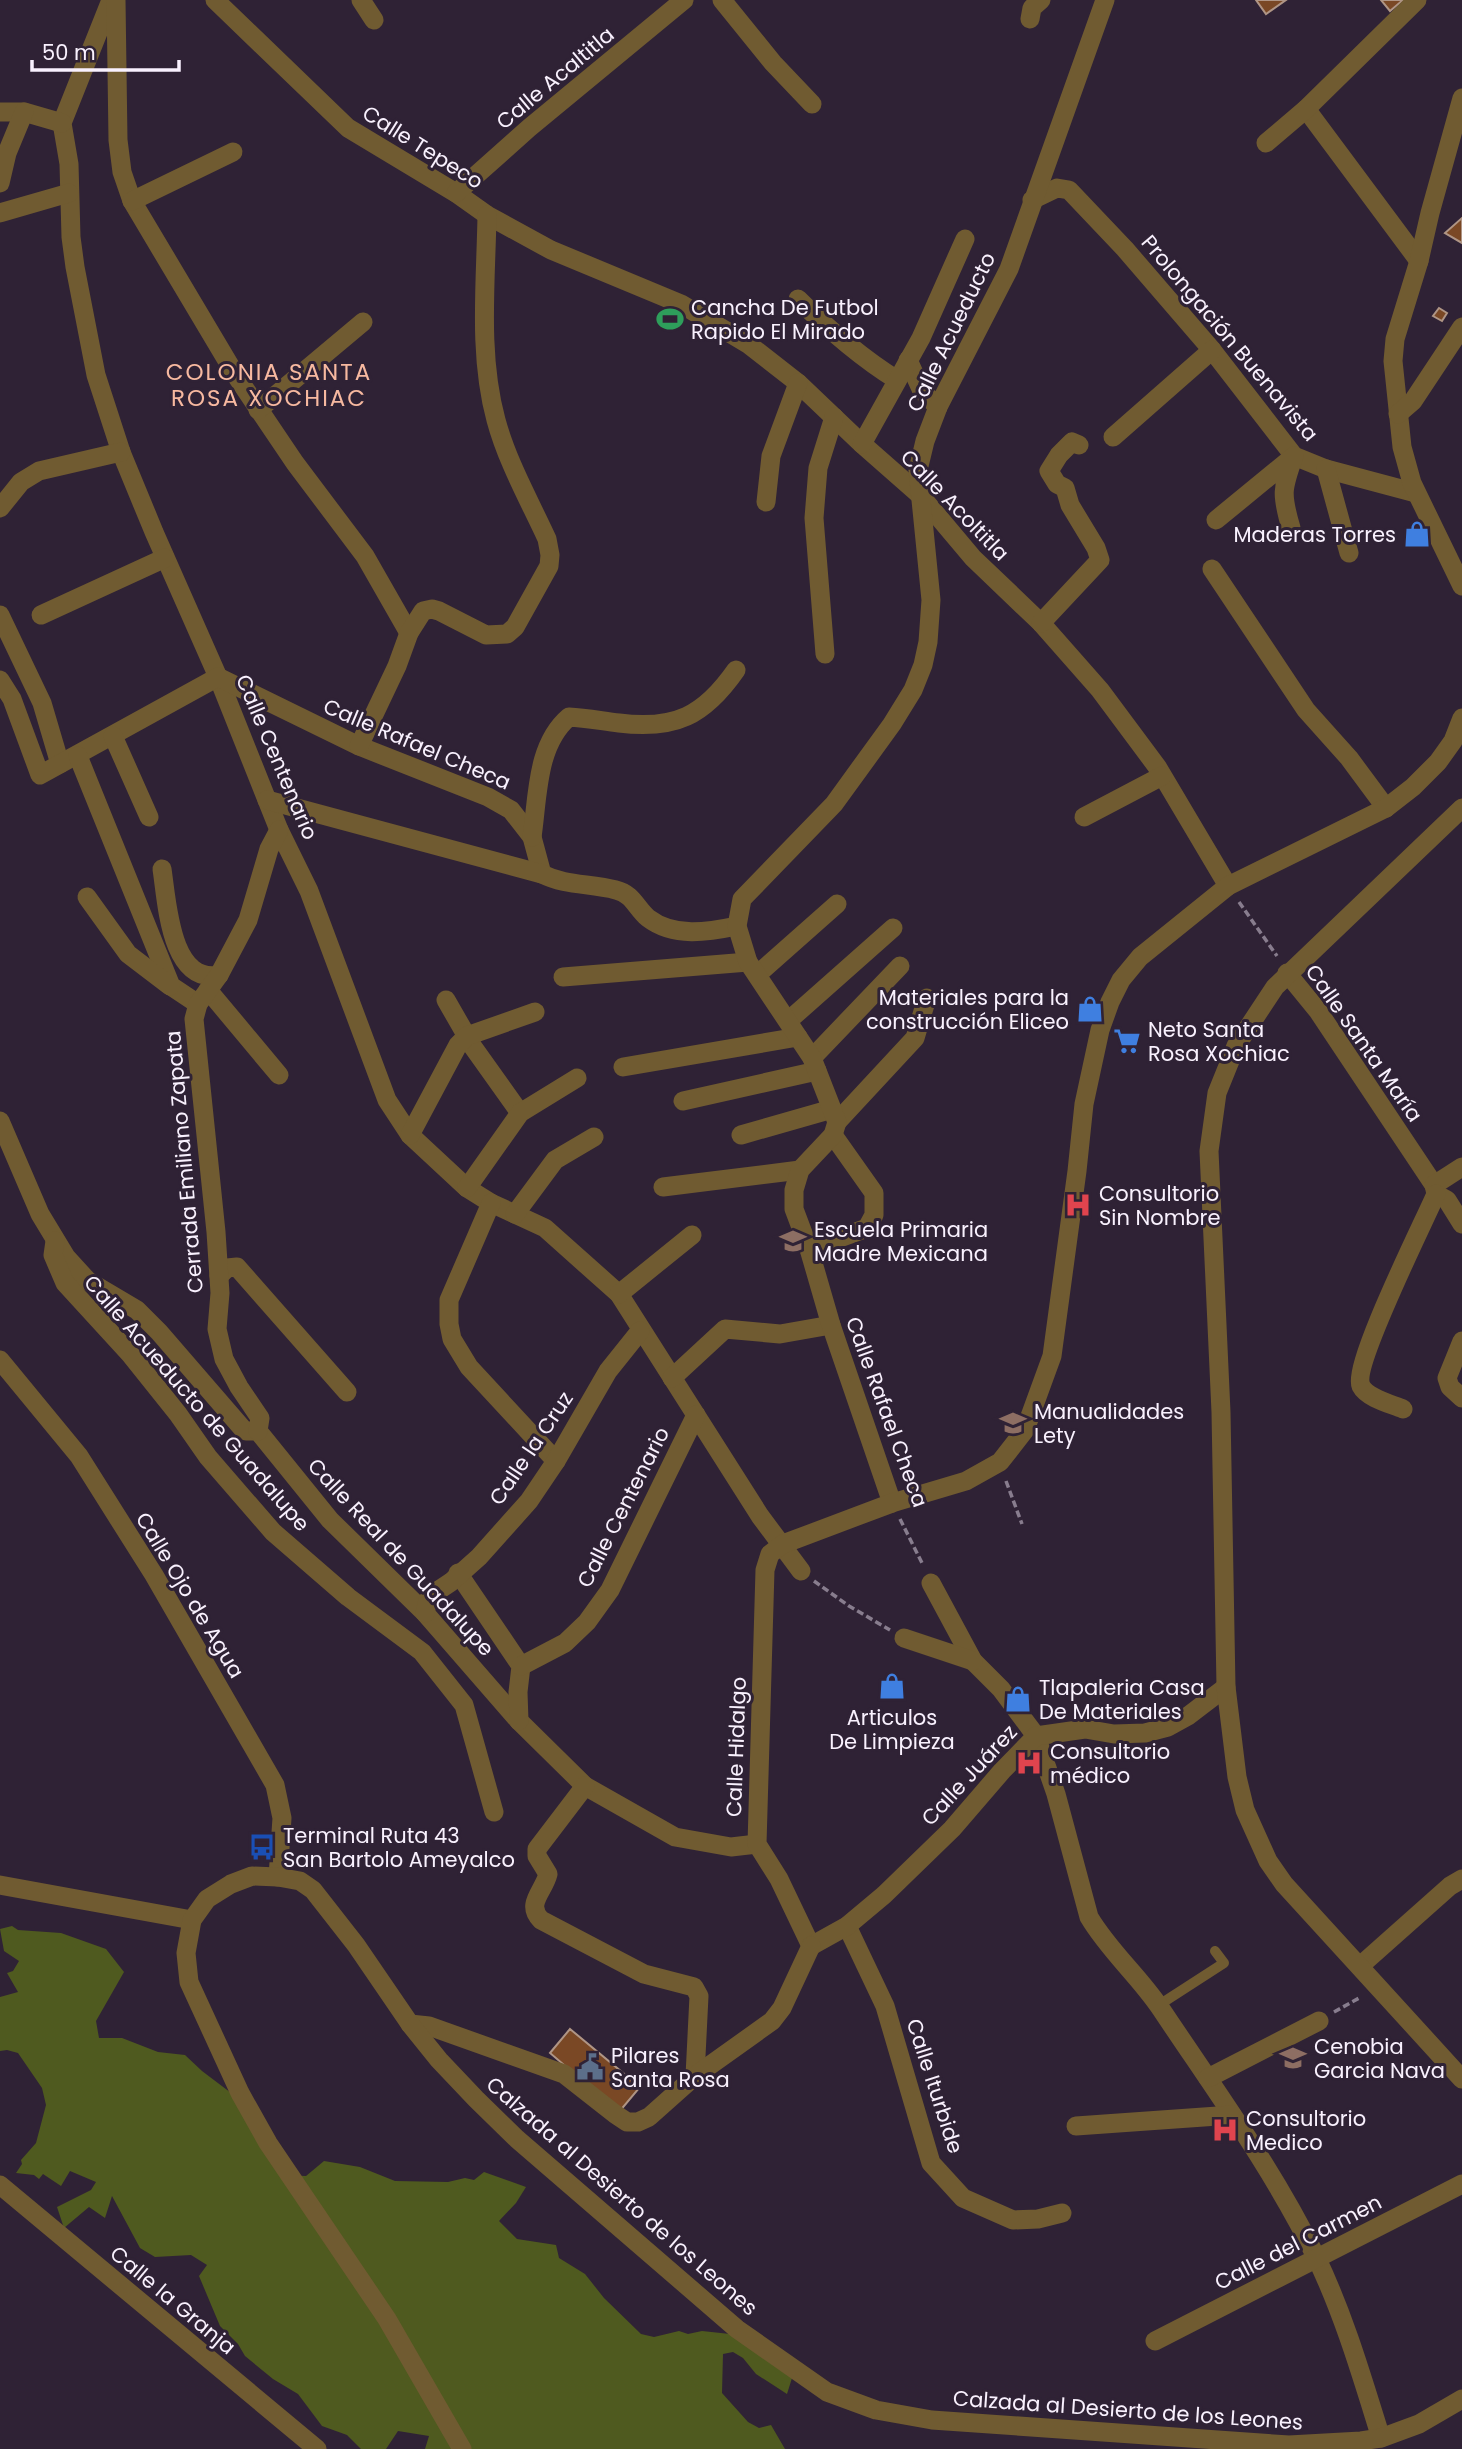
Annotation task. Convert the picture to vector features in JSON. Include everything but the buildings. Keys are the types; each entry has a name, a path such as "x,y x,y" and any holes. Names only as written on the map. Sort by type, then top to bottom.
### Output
{"street":[{"path":"0,112 24,112 62,123 111,0"},
{"path":"116,0 119,148 122,172 132,201 258,410 365,556 409,633"},
{"name":"Calle Tepeco","path":"215,0 348,128 456,193 487,215"},
{"path":"361,0 374,20"},
{"name":"Calle Acaltitla","path":"456,193 529,128 684,0"},
{"path":"722,0 812,104"},
{"path":"1030,19 1032,8 1041,0"},
{"name":"Calle Acueducto","path":"737,926 742,899 834,804 892,724 918,677 928,642 931,600 918,470 925,441 938,407 1009,269 1105,0"},
{"path":"1266,143 1306,109 1417,0"},
{"path":"104,100 117,52"},
{"path":"1462,98 1419,261 1395,339 1393,361 1402,447 1416,493 1462,586"},
{"path":"1306,109 1419,261"},
{"path":"0,183 4,154 24,112"},
{"name":"Calle Centenario","path":"62,123 69,164 75,267 96,375 121,452 219,677 279,830 309,891 387,1100 410,1135 467,1188 491,1203 545,1228 619,1294 640,1331 760,1516 801,1571"},
{"path":"132,201 233,152"},
{"name":"Prolongación Buenavista","path":"1032,200 1057,188 1069,190 1125,249 1212,350 1294,456 1326,469 1416,493"},
{"path":"0,213 69,193"},
{"path":"359,746 397,666 409,633 426,609 439,611 486,635 507,634 516,627 549,566 547,539 505,448 495,419 487,374 487,215"},
{"name":"Calle Acoltitla","path":"487,215 551,250 681,304 748,344 798,383 920,495 973,558 1041,623 1100,690 1162,776 1228,886"},
{"path":"862,444 933,313 965,239"},
{"path":"799,299 827,328 864,359 897,380"},
{"path":"258,410 363,322"},
{"path":"1398,414 1413,401 1462,327"},
{"path":"1114,437 1212,350"},
{"path":"908,360 922,391 938,407"},
{"path":"766,502 771,456 798,383"},
{"path":"825,654 814,518 818,468 834,417"},
{"path":"1041,623 1100,560 1096,548 1070,505 1065,488 1057,484 1049,471 1066,447 1072,442 1079,445"},
{"path":"0,508 22,482 39,471 121,452"},
{"path":"1216,520 1294,456"},
{"path":"1291,528 1283,501 1283,485 1294,456"},
{"path":"1326,469 1349,553"},
{"path":"41,615 165,558"},
{"path":"1212,569 1306,710 1349,758 1386,808"},
{"path":"0,615 171,986"},
{"path":"532,837 542,764 550,740 564,722 569,718 656,725 678,722 702,708 724,687 736,670"},
{"path":"0,680 12,699 40,775 219,677"},
{"name":"Calle Rafael Checa","path":"219,677 359,746 488,797 511,810 532,837 542,874"},
{"path":"783,1545 892,1503 966,1481 1000,1462 1025,1430 1052,1356 1084,1104 1100,1030 1121,980 1140,957 1228,886 1386,808 1413,787 1438,762 1453,741 1462,718"},
{"path":"113,736 149,817"},
{"path":"1084,817 1162,776"},
{"path":"267,800 542,874 559,882 618,890 631,897 647,918 684,932 708,932 737,926 753,968 815,1065 834,1122 874,1193 874,1215 867,1228 809,1249"},
{"path":"1462,808 1287,973 1253,1018 1236,1046 1217,1093 1209,1151 1221,1412 1226,1688 1237,1777 1245,1810 1268,1861 1284,1884 1462,2079"},
{"name":"Cerrada Emiliano Zapata","path":"258,1431 260,1418 224,1359 217,1329 219,1276 194,1019 248,920 269,849 279,830"},
{"path":"162,869 175,944 183,958 197,971 209,976 208,990 279,1075"},
{"name":"Cerrada Emiliano Zapata","path":"87,897 128,954 171,986 208,990"},
{"path":"562,977 753,968 836,904"},
{"path":"623,1067 793,1029 893,928"},
{"path":"683,1101 815,1065 900,966"},
{"name":"Calle Santa María","path":"1287,973 1318,1012 1435,1189 1447,1200 1462,1224"},
{"path":"663,1187 800,1170 834,1122 915,1038 927,998"},
{"path":"446,1000 467,1036 520,1113"},
{"path":"410,1135 458,1045 467,1036 535,1012"},
{"path":"467,1188 520,1113 577,1078"},
{"name":"Calle Real de Guadalupe","path":"0,1121 40,1214 66,1257 88,1281 137,1310 242,1428 246,1431 258,1431 330,1520 425,1613 519,1721 585,1786 675,1837 731,1847 757,1844"},
{"path":"741,1135 834,1122"},
{"path":"515,1214 555,1160 594,1137"},
{"path":"1403,1409 1369,1394 1362,1389 1359,1380 1375,1329 1435,1189 1462,1167"},
{"name":"Calle Rafael Checa","path":"800,1170 794,1190 793,1209 809,1249 831,1325 892,1503"},
{"path":"491,1203 449,1300 452,1339 469,1367 556,1461"},
{"path":"619,1294 692,1235"},
{"name":"Calle Acueducto de Guadalupe","path":"55,1240 53,1255 65,1283 130,1354 208,1457 273,1532 348,1597 422,1652 464,1705 494,1812"},
{"path":"219,1276 228,1268 237,1267 347,1392"},
{"path":"672,1378 725,1329 780,1334 831,1325"},
{"name":"Calle la Cruz","path":"425,1613 433,1594 479,1557 529,1501 556,1461 608,1371 640,1331"},
{"path":"1462,1341 1447,1378 1450,1387 1462,1398"},
{"name":"Calle Ojo de Agua","path":"0,1360 79,1457 154,1575 275,1785 282,1818 278,1877"},
{"name":"Calle Centenario","path":"521,1666 565,1643 587,1622 610,1590 696,1415"},
{"name":"Calle Hidalgo","path":"783,1545 770,1554 765,1570 757,1844 779,1879 811,1946"},
{"path":"458,1573 521,1666 519,1721"},
{"path":"931,1583 973,1661 1001,1689 1036,1737 1056,1794 1089,1917 1098,1934 1159,2005 1282,2194 1316,2258 1345,2325 1381,2438"},
{"path":"904,1638 973,1661"},
{"name":"Calle Juárez","path":"811,1946 847,1926 884,1895 952,1829 1002,1771 1036,1737 1085,1730 1114,1734 1145,1733 1168,1727 1188,1716 1226,1688"},
{"path":"585,1786 537,1849 537,1856 548,1874 533,1907 536,1916 644,1974 694,1987 698,1991 695,2076"},
{"name":"Calzada al Desierto de los Leones","path":"192,1920 207,1899 231,1884 252,1876 300,1881 313,1890 356,1945 410,2024 448,2069 517,2139 737,2329 827,2392 876,2410 932,2420 1289,2445 1381,2438 1419,2424 1462,2399"},
{"path":"1360,1966 1450,1886 1462,1879"},
{"path":"0,1885 192,1920 186,1953 189,1982 240,2093 268,2143 387,2319 462,2449"},
{"name":"Calle Iturbide","path":"847,1926 885,2006 931,2163 963,2198 1013,2220 1038,2219 1062,2213"},
{"path":"410,2024 429,2025 564,2074 627,2122 638,2122 649,2117 695,2076 772,2021 782,2008 811,1946"},
{"path":"1208,2078 1319,2021"},
{"path":"1076,2126 1232,2115"},
{"name":"Calle del Carmen","path":"1155,2341 1462,2184"},
{"name":"Calle la Granja","path":"0,2185 317,2449"}],"lane":[{"path":"1159,2005 1224,1963 1215,1951"}],"path":[{"name":"Calle Santa María","path":"1228,886 1287,973"},
{"path":"1000,1462 1022,1524"},
{"name":"Calle Rafael Checa","path":"892,1503 931,1583"},
{"path":"801,1571 849,1606 904,1638"},
{"path":"1319,2021 1378,1987"}],"green space":[{"path":"12,1926 18,1930 61,1933 106,1949 124,1972 96,2021 99,2038 122,2038 158,2052 185,2055 247,2105 279,2175 306,2176 324,2161 360,2167 395,2181 448,2182 465,2178 474,2180 484,2172 526,2187 516,2203 499,2221 517,2239 556,2245 559,2258 585,2274 604,2298 641,2334 654,2337 679,2331 688,2334 702,2331 730,2334 792,2378 787,2394 756,2374 743,2358 733,2352 723,2354 722,2393 748,2422 759,2428 771,2425 785,2449 425,2449 429,2436 398,2431 386,2449 361,2449 347,2435 322,2426 298,2394 273,2379 245,2356 238,2344 220,2326 199,2276 207,2265 191,2255 155,2257 140,2248 112,2196 105,2218 89,2207 64,2228 57,2207 91,2190 96,2182 70,2171 61,2186 43,2174 39,2179 34,2175 16,2173 22,2164 21,2160 36,2143 46,2105 42,2088 18,2053 0,2051 0,1997 18,1992 7,1973 13,1971 19,1961 4,1951 0,1929"}],"place":[{"name":"Cancha De Futbol Rapido El Mirado","path":"670,319"},
{"name":"Maderas Torres","path":"1417,534"},
{"name":"Materiales para la construcción Eliceo","path":"1090,1009"},
{"name":"Neto Santa Rosa Xochiac","path":"1127,1041"},
{"name":"Consultorio Sin Nombre","path":"1078,1205"},
{"name":"Escuela Primaria Madre Mexicana","path":"793,1241"},
{"name":"Manualidades Lety","path":"1013,1423"},
{"name":"Articulos De Limpieza","path":"892,1686"},
{"name":"Tlapaleria Casa De Materiales","path":"1018,1699"},
{"name":"Consultorio médico","path":"1029,1763"},
{"name":"Terminal Ruta 43 San Bartolo Ameyalco","path":"262,1847"},
{"name":"Cenobia Garcia Nava","path":"1293,2058"},
{"name":"Pilares Santa Rosa","path":"590,2067"},
{"name":"Consultorio Medico","path":"1225,2130"}],"district":[{"name":"COLONIA SANTA ROSA XOCHIAC","path":"269,385"}]}
